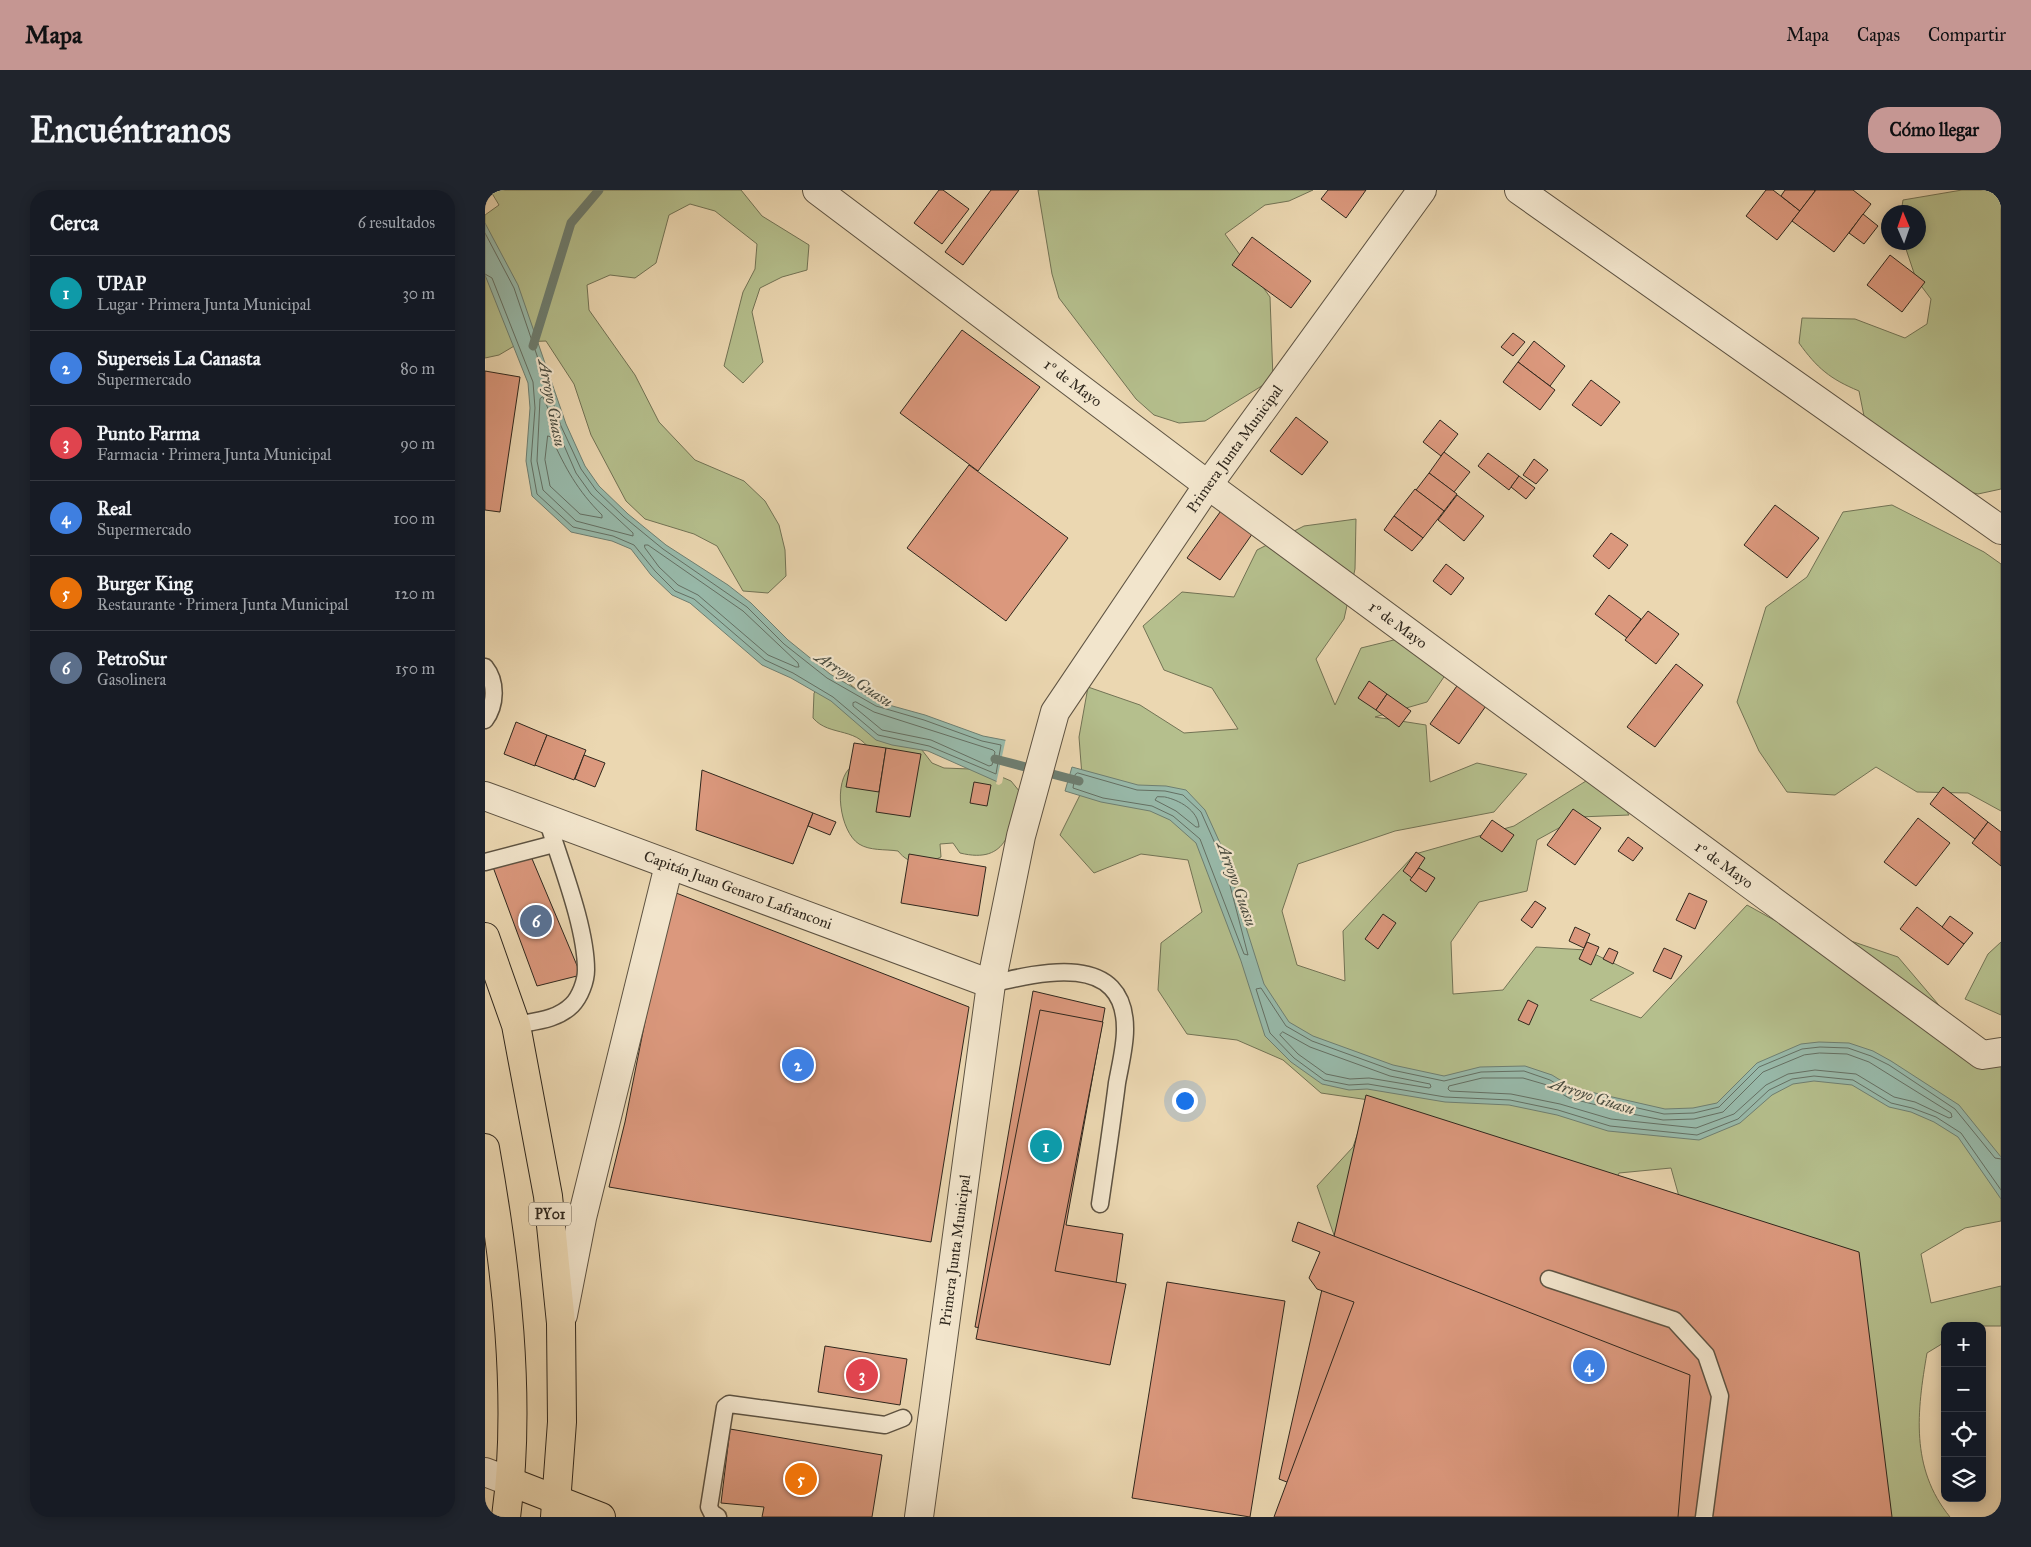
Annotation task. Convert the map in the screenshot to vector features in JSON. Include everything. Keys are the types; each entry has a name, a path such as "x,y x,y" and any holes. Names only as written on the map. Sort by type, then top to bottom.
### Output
{"main road":[{"name":"PY01","path":"485,937 516,1025 548,1196 561,1323 562,1422 556,1508"},
{"path":"485,1148 503,1273 512,1396 511,1482 506,1517"},
{"path":"511,1482 556,1508 601,1517"}],"street":[{"name":"1º de Mayo","path":"817,190 1209,485 1992,1053"},
{"name":"Primera Junta Municipal","path":"919,1517 991,984 1021,836 1055,712 1209,485 1422,190"},
{"path":"1519,190 2001,530"},
{"name":"Capitán Juan Genaro Lafranconi","path":"485,796 550,831 669,865 991,984"},
{"path":"561,1323 582,1218 669,865"},
{"path":"485,1472 511,1482"}],"lane":[{"path":"485,667 493,684 494,700 485,720"},
{"path":"485,862 550,831 582,935 587,972 581,991 572,1005 551,1019 516,1025"},
{"path":"991,984 1036,973 1063,971 1086,974 1105,983 1117,994 1125,1030 1100,1204"},
{"path":"1549,1279 1674,1320 1706,1355 1720,1396 1704,1517"},
{"path":"718,1517 712,1513 709,1507 723,1416 725,1407 729,1404 885,1425 903,1418"}],"green space":[{"path":"490,190 741,190 762,216 809,245 807,270 782,277 760,288 752,312 763,362 743,383 724,366 743,292 755,269 757,244 715,211 690,204 669,215 656,263 635,278 610,275 587,285 589,310 635,375 659,422 695,460 744,481 765,501 779,525 785,550 786,576 768,593 743,591 717,546 694,534 645,519 626,501 591,435 574,384 546,341 521,342 499,355 485,358 485,215 499,205"},
{"path":"1038,190 1313,190 1289,201 1265,205 1225,234 1270,297 1273,379 1205,421 1179,423 1154,415 1136,399 1059,298 1052,274"},
{"path":"1962,190 2001,190 2001,489 1978,494 1954,488 1864,442 1864,416 1859,391 1825,372 1799,343 1802,318 1855,319 1905,338 1927,324 1931,299 1916,279 1906,250 1926,250 1926,205 1902,205 1903,200"},
{"path":"1892,505 1984,552 2001,564 2001,811 1968,793 1917,792 1876,767 1835,795 1787,792 1759,751 1737,702 1766,607 1807,577 1843,512"},
{"path":"1356,519 1355,569 1344,619 1316,659 1335,705 1361,648 1410,636 1456,659 1427,702 1375,717 1426,725 1430,782 1477,763 1527,774 1494,812 1395,831 1298,864 1282,911 1297,965 1345,981 1343,931 1415,854 1514,826 1602,771 1629,815 1579,817 1537,840 1527,891 1479,902 1451,942 1453,994 1503,990 1536,947 1586,950 1634,973 1590,1000 1641,1018 1747,905 1792,930 1845,939 1898,957 1966,1037 2001,1062 2001,1221 1965,1228 1921,1254 1931,1303 2001,1286 2001,1326 1986,1326 1986,1322 1941,1322 1941,1344 1927,1353 1919,1417 1920,1438 1928,1479 1937,1498 1950,1517 1756,1517 1685,1218 1671,1168 1619,1173 1598,1218 1382,1251 1334,1235 1317,1186 1353,1147 1369,1100 1321,1093 1283,1060 1237,1040 1187,1034 1158,990 1161,943 1202,912 1188,860 1141,854 1094,873 1060,835 1083,789 1079,737 1088,687 1140,705 1184,733 1238,729 1212,688 1164,670 1143,626 1182,592 1234,597 1257,550 1304,526"},
{"path":"837,682 850,684 915,741 932,763 944,768 970,769 997,775 1011,781 1020,792 1010,830 998,848 989,854 976,855 960,853 953,843 940,844 941,857 929,862 918,863 907,859 898,851 873,849 859,844 852,838 843,818 840,794 842,783 846,773 852,766 873,756 861,740 828,728 813,718 814,693 823,684"},
{"path":"2001,942 2001,1015 1965,999 1988,954"}],"water":[{"path":"485,223 518,285 566,424 585,466 599,486 628,514 666,545 728,585 751,603 788,640 830,674 878,702 925,715 983,736 1009,741 1000,783 928,751 892,745 876,740 831,701 791,678 762,665 690,603 672,595 651,575 631,549 612,541 571,532 532,496 526,461 530,408 528,383 485,275"},
{"path":"1072,767 1138,785 1166,786 1186,790 1205,810 1230,865 1238,902 1264,984 1289,1022 1313,1036 1393,1065 1444,1076 1480,1067 1525,1066 1552,1075 1573,1088 1665,1109 1693,1108 1717,1103 1757,1063 1801,1044 1819,1042 1849,1043 1873,1051 1891,1061 1959,1105 2001,1157 2001,1199 1958,1137 1934,1122 1911,1112 1889,1107 1852,1085 1814,1081 1793,1084 1772,1095 1740,1123 1699,1140 1608,1131 1557,1115 1509,1105 1445,1102 1367,1089 1349,1090 1322,1084 1291,1062 1265,1036 1241,961 1196,843 1170,820 1150,811 1101,802 1065,791"}],"pier":[{"path":"1006,738 1011,741 1002,783 999,785 996,784"}],"building":[{"path":"939,190 943,190 969,209 942,244 914,223"},
{"path":"991,190 1019,190 963,265 945,252"},
{"path":"1328,190 1366,190 1346,218 1321,199"},
{"path":"1766,190 1773,190 1800,211 1777,240 1746,216"},
{"path":"1785,190 1815,191 1800,211 1781,196"},
{"path":"1816,190 1853,190 1871,204 1834,252 1792,221"},
{"path":"1863,214 1878,226 1864,244 1849,233"},
{"path":"1252,237 1311,281 1291,308 1232,265"},
{"path":"1890,255 1925,282 1902,312 1867,285"},
{"path":"962,330 1040,387 978,471 900,413"},
{"path":"1513,333 1525,342 1513,356 1501,347"},
{"path":"1534,341 1565,366 1550,386 1518,362"},
{"path":"1518,362 1555,390 1540,410 1503,382"},
{"path":"485,371 520,377 500,512 485,510"},
{"path":"1591,380 1620,402 1601,426 1572,405"},
{"path":"1296,417 1328,442 1302,475 1270,451"},
{"path":"1440,420 1458,434 1441,456 1423,442"},
{"path":"1444,452 1470,472 1454,492 1429,473"},
{"path":"1488,453 1519,476 1509,490 1478,466"},
{"path":"1534,459 1548,470 1536,484 1523,475"},
{"path":"969,465 1068,538 1006,621 907,548"},
{"path":"1429,473 1457,494 1444,511 1416,490"},
{"path":"1519,476 1535,488 1526,499 1511,487"},
{"path":"1415,489 1444,511 1423,538 1394,516"},
{"path":"1457,495 1484,516 1464,541 1438,520"},
{"path":"1775,505 1819,538 1787,578 1744,545"},
{"path":"1223,508 1255,530 1220,580 1187,558"},
{"path":"1394,516 1423,538 1412,551 1384,530"},
{"path":"1611,533 1628,545 1609,569 1593,556"},
{"path":"1446,564 1464,578 1451,595 1433,581"},
{"path":"1609,595 1641,619 1627,638 1595,614"},
{"path":"1648,611 1679,634 1656,664 1625,640"},
{"path":"1676,664 1703,685 1655,747 1627,727"},
{"path":"1464,676 1493,696 1459,744 1430,724"},
{"path":"1369,681 1387,694 1376,710 1358,698"},
{"path":"1387,694 1411,711 1399,727 1376,710"},
{"path":"516,722 547,735 535,766 504,754"},
{"path":"547,735 586,750 574,780 535,765"},
{"path":"854,743 886,748 879,792 846,787"},
{"path":"886,748 921,754 910,817 876,812"},
{"path":"584,755 605,763 595,787 575,779"},
{"path":"702,770 813,813 793,864 696,830"},
{"path":"974,782 991,785 987,806 970,803"},
{"path":"1943,787 1988,822 1975,839 1930,804"},
{"path":"1573,809 1601,828 1575,865 1547,845"},
{"path":"813,813 836,822 830,835 808,826"},
{"path":"1918,818 1950,843 1916,886 1884,862"},
{"path":"1492,820 1514,835 1502,852 1480,837"},
{"path":"1988,822 2001,832 2001,866 1972,843"},
{"path":"1628,837 1643,848 1633,861 1618,851"},
{"path":"1416,852 1425,858 1412,878 1403,871"},
{"path":"530,854 581,975 537,986 493,867"},
{"path":"909,854 986,867 978,916 901,903"},
{"path":"1419,868 1435,878 1426,892 1410,880"},
{"path":"671,891 969,1007 931,1242 609,1187 625,1122"},
{"path":"1689,893 1707,901 1695,929 1676,920"},
{"path":"1535,901 1546,908 1532,928 1521,920"},
{"path":"1917,907 1964,944 1948,965 1900,929"},
{"path":"1383,914 1396,923 1378,949 1365,939"},
{"path":"1950,916 1973,933 1964,944 1942,927"},
{"path":"1575,927 1590,934 1584,948 1569,941"},
{"path":"1587,942 1599,947 1591,965 1579,959"},
{"path":"1609,948 1618,952 1613,964 1603,959"},
{"path":"1664,948 1682,956 1671,979 1653,971"},
{"path":"1033,991 1105,1008 1066,1225 1123,1234 1107,1347 975,1327"},
{"path":"1528,1000 1538,1005 1529,1025 1518,1020"},
{"path":"1040,1010 1103,1022 1055,1271 1126,1284 1110,1365 976,1339"},
{"path":"1366,1095 1859,1252 1892,1517 1378,1517 1279,1479"},
{"path":"1298,1222 1690,1375 1678,1517 1274,1517 1354,1302 1317,1289 1309,1278 1320,1252 1292,1241"},
{"path":"1167,1282 1285,1301 1250,1517 1132,1498"},
{"path":"825,1346 907,1359 900,1405 818,1392"},
{"path":"730,1429 882,1455 872,1517 762,1517 764,1507 721,1503"}],"waterway":[{"path":"533,346 571,223 599,190"},
{"name":"Arroyo Guasu","path":"995,759 1079,781"}],"place":[{"name":"PetroSur","path":"536,921"},
{"name":"Superseis La Canasta","path":"798,1065"},
{"name":"UPAP","path":"1046,1146"},
{"name":"Real","path":"1589,1366"},
{"name":"Punto Farma","path":"862,1375"},
{"name":"Burger King","path":"801,1479"}]}
